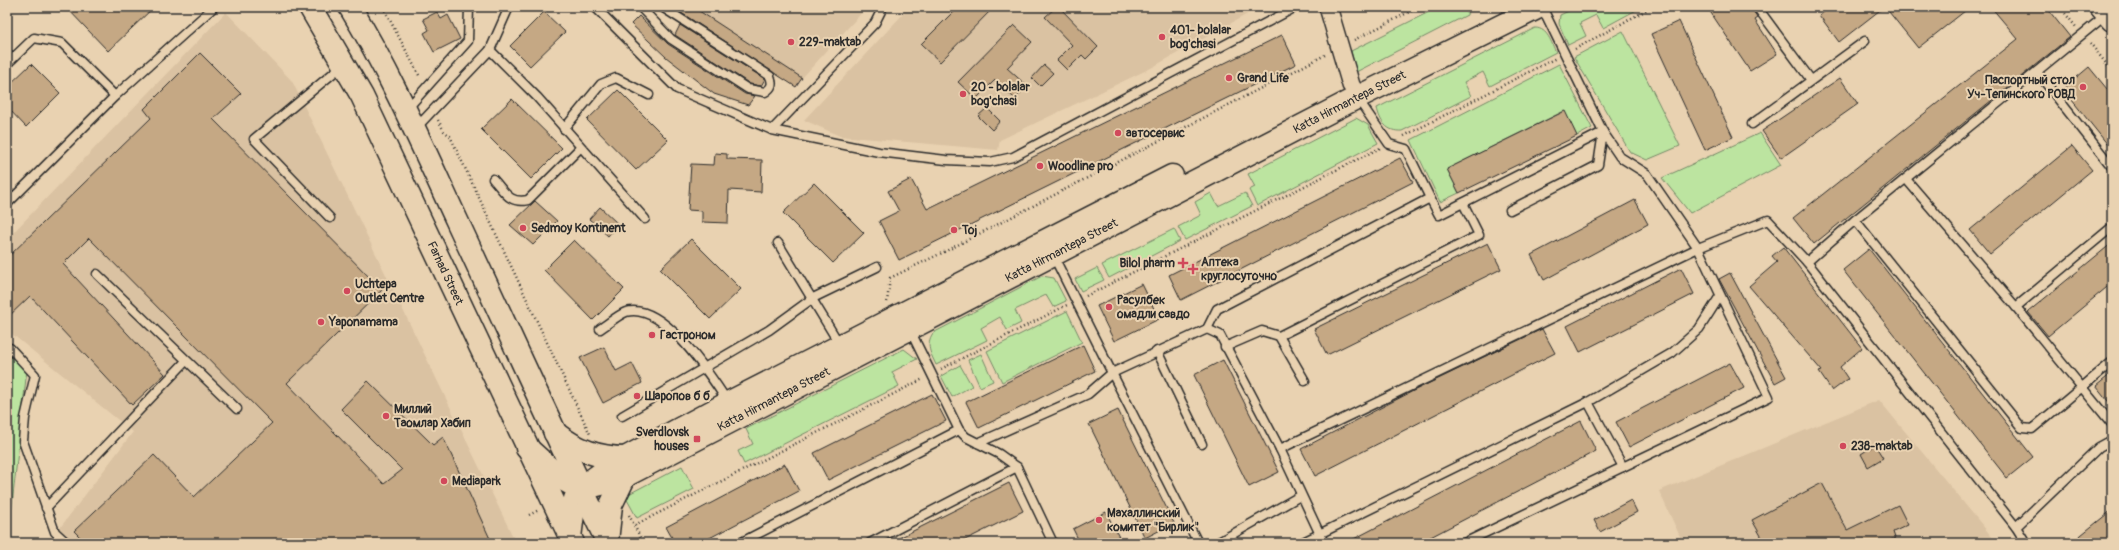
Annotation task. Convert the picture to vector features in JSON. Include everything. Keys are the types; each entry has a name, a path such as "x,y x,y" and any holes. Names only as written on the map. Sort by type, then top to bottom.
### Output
{"main road":[{"name":"Farhad Street","path":"310,7 345,63 366,103 527,448 572,540"},
{"path":"350,7 381,61 410,120 555,433 608,542"},
{"name":"Katta Hirmаntepa Street","path":"625,467 728,403 841,346 1049,248 1354,91 1509,7"},
{"name":"Katta Hirmаntepa Street","path":"1354,91 1539,7"},
{"name":"Katta Hirmаntepa Street","path":"572,540 575,499 581,488 596,475 625,467 910,330 1049,248"},
{"path":"555,433 571,446 592,454 610,458 625,467 611,505 608,542"},
{"path":"527,448 569,484 581,488"}],"street":[{"path":"1328,7 1354,91"}],"lane":[{"path":"7,204 115,96 214,7"},
{"path":"410,120 426,87 468,41 469,7"},
{"path":"410,120 433,110 490,50 509,7"},
{"path":"595,7 678,88 772,130 879,152 946,160 990,162 1013,157 1296,7"},
{"path":"640,7 671,39 748,89 765,92 770,89 772,82 770,76 662,7"},
{"path":"772,130 875,23 883,7"},
{"path":"1464,543 1769,397 1698,248 1647,174 1620,157 1603,132 1542,7"},
{"path":"1757,7 1810,80"},
{"path":"1808,262 1855,220 2107,14"},
{"path":"7,64 34,38 62,43 115,96"},
{"path":"1752,124 1865,41"},
{"path":"490,50 537,97 580,148 645,219"},
{"path":"330,218 254,139 345,63"},
{"path":"2037,72 2112,167"},
{"path":"564,129 601,84 609,80 616,78 649,95"},
{"path":"1354,91 1389,144 1406,148 1439,215 1603,132"},
{"path":"1510,210 1598,165 1603,132"},
{"path":"493,180 511,199 518,202 528,200 580,148"},
{"path":"1906,179 2016,307 2112,424"},
{"path":"978,444 1088,394 1112,373 1207,329 1217,309 1430,198"},
{"path":"1225,347 1262,331 1279,336 1478,235 1463,203"},
{"path":"1280,449 1698,248 1768,220 1808,262 2016,527 2026,543"},
{"path":"1855,220 2022,428 2032,428 2112,362"},
{"path":"2016,307 2112,227"},
{"path":"778,243 841,346"},
{"path":"1049,248 1198,543"},
{"path":"622,416 769,330 813,298 877,267"},
{"path":"97,274 237,409"},
{"path":"1301,543 1588,402 1672,353 1686,343 1699,329 1720,296"},
{"path":"600,329 626,312 647,313 663,323 698,357 728,403"},
{"path":"1207,329 1220,335 1280,449 1300,496 1324,543"},
{"path":"910,330 959,430 966,437 999,454 1017,468 1053,543"},
{"path":"1279,336 1305,381"},
{"path":"10,348 35,375 25,418 23,441 55,532 67,543"},
{"path":"1157,351 1202,444"},
{"path":"46,508 186,361"},
{"path":"1588,402 1623,467"},
{"path":"740,543 959,430"},
{"path":"2016,527 2099,448 2112,440"},
{"path":"870,543 1017,468"},
{"path":"1217,543 1300,496"}],"path":[{"path":"383,7 426,87"},
{"path":"886,306 890,278 946,251 1419,7"},
{"path":"635,525 1075,301 1389,144 1652,7"},
{"path":"433,110 444,131 450,136 592,438"},
{"path":"529,515 541,508"},
{"path":"627,513 644,543"}],"shaded area":[{"name":"229-maktab","path":"693,7 867,7 802,78"},
{"name":"20 - bolalar bog'chasi","path":"905,7 1260,7 1151,68 1000,140 998,150 840,136 804,120 904,13"},
{"path":"226,12 292,81 516,543 52,543 50,541 133,432 7,330 7,239"},
{"name":"238-maktab","path":"1879,400 1997,543 1683,543 1659,491"}],"green space":[{"path":"1439,7 1468,7 1467,15 1356,72 1351,51"},
{"path":"1577,7 1640,8 1603,28 1596,15 1580,23 1586,36 1568,45 1559,24 1560,15"},
{"path":"1535,28 1543,30 1546,33 1556,52 1490,86 1483,72 1464,82 1471,96 1402,131 1392,130 1382,122 1377,108"},
{"path":"1623,31 1680,146 1647,160 1630,152 1574,57"},
{"path":"1559,64 1592,128 1577,136 1564,111 1447,169 1459,193 1440,202 1411,140"},
{"path":"1356,118 1368,125 1378,143 1257,206 1249,190 1255,187 1248,174"},
{"path":"1760,133 1781,165 1690,213 1662,178"},
{"path":"1211,193 1218,206 1245,193 1252,206 1185,240 1178,227 1201,215 1195,202"},
{"path":"1174,229 1180,241 1109,278 1102,265"},
{"path":"1097,268 1104,280 1081,291 1075,279"},
{"path":"1042,276 1054,278 1066,301 1053,307 1046,295 1015,310 1021,323 1007,330 1000,317 981,328 987,340 936,365 929,345 933,333"},
{"path":"1067,311 1082,342 1002,382 987,351"},
{"path":"904,349 917,359 892,372 899,386 744,464 738,451 753,444 746,429"},
{"path":"7,354 27,369 11,514 7,516"},
{"path":"981,354 993,381 980,387 968,360"},
{"path":"960,365 972,386 952,397 941,376"},
{"path":"682,466 694,489 637,518 625,496"}],"building":[{"path":"66,7 154,7 108,51"},
{"path":"672,7 693,7 802,78 796,87"},
{"path":"958,7 994,7 940,62 921,44"},
{"path":"1056,7 1059,7 1098,47 1086,59 1082,55 1067,70 1057,60 1072,45 1045,17"},
{"path":"1707,7 1750,7 1758,18 1755,20 1777,54 1750,71"},
{"path":"1830,7 1884,7 1839,42 1819,15"},
{"path":"1885,7 1970,7 1918,48"},
{"path":"1991,7 2046,7 2070,37 1814,244 1793,218 2018,39"},
{"path":"437,12 441,19 448,15 460,39 434,52 424,33 429,30 423,19"},
{"path":"544,12 565,32 530,66 510,46"},
{"path":"639,16 668,44 745,94 755,96 748,105 714,94 666,57 631,24"},
{"path":"1679,21 1733,137 1705,150 1651,34"},
{"path":"680,25 765,79 761,86 750,84 675,35"},
{"path":"1014,25 1032,42 1007,68 1027,86 1015,99 995,80 976,99 958,82"},
{"name":"автосервис","path":"1282,35 1296,64 899,260 879,221 899,211 888,191 911,179 927,209"},
{"path":"200,53 241,94 213,119 382,290 287,383 384,484 402,470 341,409 368,381 433,445 443,437 492,543 86,543 74,531 154,455 194,497 272,423 89,238 63,264 165,374 132,405 30,296 7,318 7,258 151,118 144,109"},
{"path":"31,64 60,93 26,127 7,107 7,87"},
{"path":"1044,65 1053,73 1040,86 1032,78"},
{"path":"2089,67 2112,95 2112,150 2063,89"},
{"path":"1840,78 1858,104 1781,158 1762,131"},
{"path":"618,90 668,140 636,170 587,120"},
{"path":"512,99 562,148 531,179 481,129"},
{"path":"987,108 1000,121 992,130 978,116"},
{"path":"1565,111 1577,136 1459,193 1447,169"},
{"path":"2072,146 2092,170 1990,254 1970,230"},
{"path":"715,153 727,154 727,159 762,160 761,192 729,190 728,223 702,222 702,211 688,210 691,164 714,165"},
{"path":"1400,158 1413,182 1181,300 1169,275"},
{"path":"814,183 864,233 833,263 783,213"},
{"path":"1635,200 1648,224 1544,280 1531,255"},
{"path":"535,201 557,221 533,245 510,225"},
{"path":"600,207 618,224 608,236 589,219"},
{"path":"691,239 741,289 710,319 660,269"},
{"path":"574,240 624,289 593,320 544,270"},
{"path":"1488,243 1501,269 1327,355 1314,329"},
{"path":"2112,243 2112,283 2048,336 2028,312"},
{"path":"1783,247 1862,348 1840,367 1848,379 1832,391 1819,372 1822,371 1749,286 1777,262 1772,256"},
{"path":"1869,249 2033,457 2007,478 1843,270"},
{"path":"1681,268 1694,294 1580,352 1567,326"},
{"path":"1730,273 1786,377 1775,383 1719,279"},
{"path":"1142,284 1159,319 1114,341 1097,306"},
{"path":"1542,329 1555,353 1315,476 1301,449 1415,390"},
{"path":"1083,345 1095,371 979,428 966,402"},
{"path":"604,347 616,371 632,363 642,383 603,403 580,358"},
{"path":"1223,360 1279,472 1249,487 1194,375"},
{"path":"1730,363 1744,388 1629,447 1616,422"},
{"path":"2112,373 2112,406 2096,386"},
{"path":"932,394 946,421 828,480 814,453"},
{"path":"1118,410 1174,523 1145,538 1089,424"},
{"path":"1581,421 1596,451 1419,543 1346,543"},
{"path":"1875,445 1883,458 1868,467 1861,454"},
{"path":"785,464 799,491 700,543 675,543 666,527"},
{"path":"1009,483 1023,511 959,543 889,543"},
{"path":"1822,483 1847,530 1898,505 1908,525 1893,532 1895,538 1885,543 1765,543 1752,520"},
{"path":"1631,500 1637,512 1600,532 1594,520"},
{"path":"2112,510 2112,543 2071,543"},
{"name":"Махаллинский комитет \"Бирлик\"","path":"1106,512 1122,543 1080,543 1073,529"}],"place":[{"name":"401- bolalar bog'chasi","path":"1162,37"},
{"name":"229-maktab","path":"791,42"},
{"name":"Grand Life","path":"1229,78"},
{"name":"Паспортный стол Уч-Тепинского РОВД","path":"2083,87"},
{"name":"20 - bolalar bog'chasi","path":"963,94"},
{"name":"автосервис","path":"1118,133"},
{"name":"Woodline pro","path":"1040,166"},
{"name":"Sedmoy Kontinent","path":"523,228"},
{"name":"Toj","path":"954,230"},
{"name":"Bilol pharm","path":"1183,263"},
{"name":"Аптека круглосуточно","path":"1193,269"},
{"name":"Uchtepa Outlet Centre","path":"347,291"},
{"name":"Расулбек омадли савдо","path":"1109,307"},
{"name":"Yaponamama","path":"321,322"},
{"name":"Гастроном","path":"652,335"},
{"name":"Шаропов б б","path":"637,396"},
{"name":"Миллий Таомлар Хабип","path":"386,416"},
{"name":"Sverdlovsk houses","path":"697,439"},
{"name":"238-maktab","path":"1843,446"},
{"name":"Mediapark","path":"444,481"},
{"name":"Махаллинский комитет \"Бирлик\"","path":"1099,520"}]}
